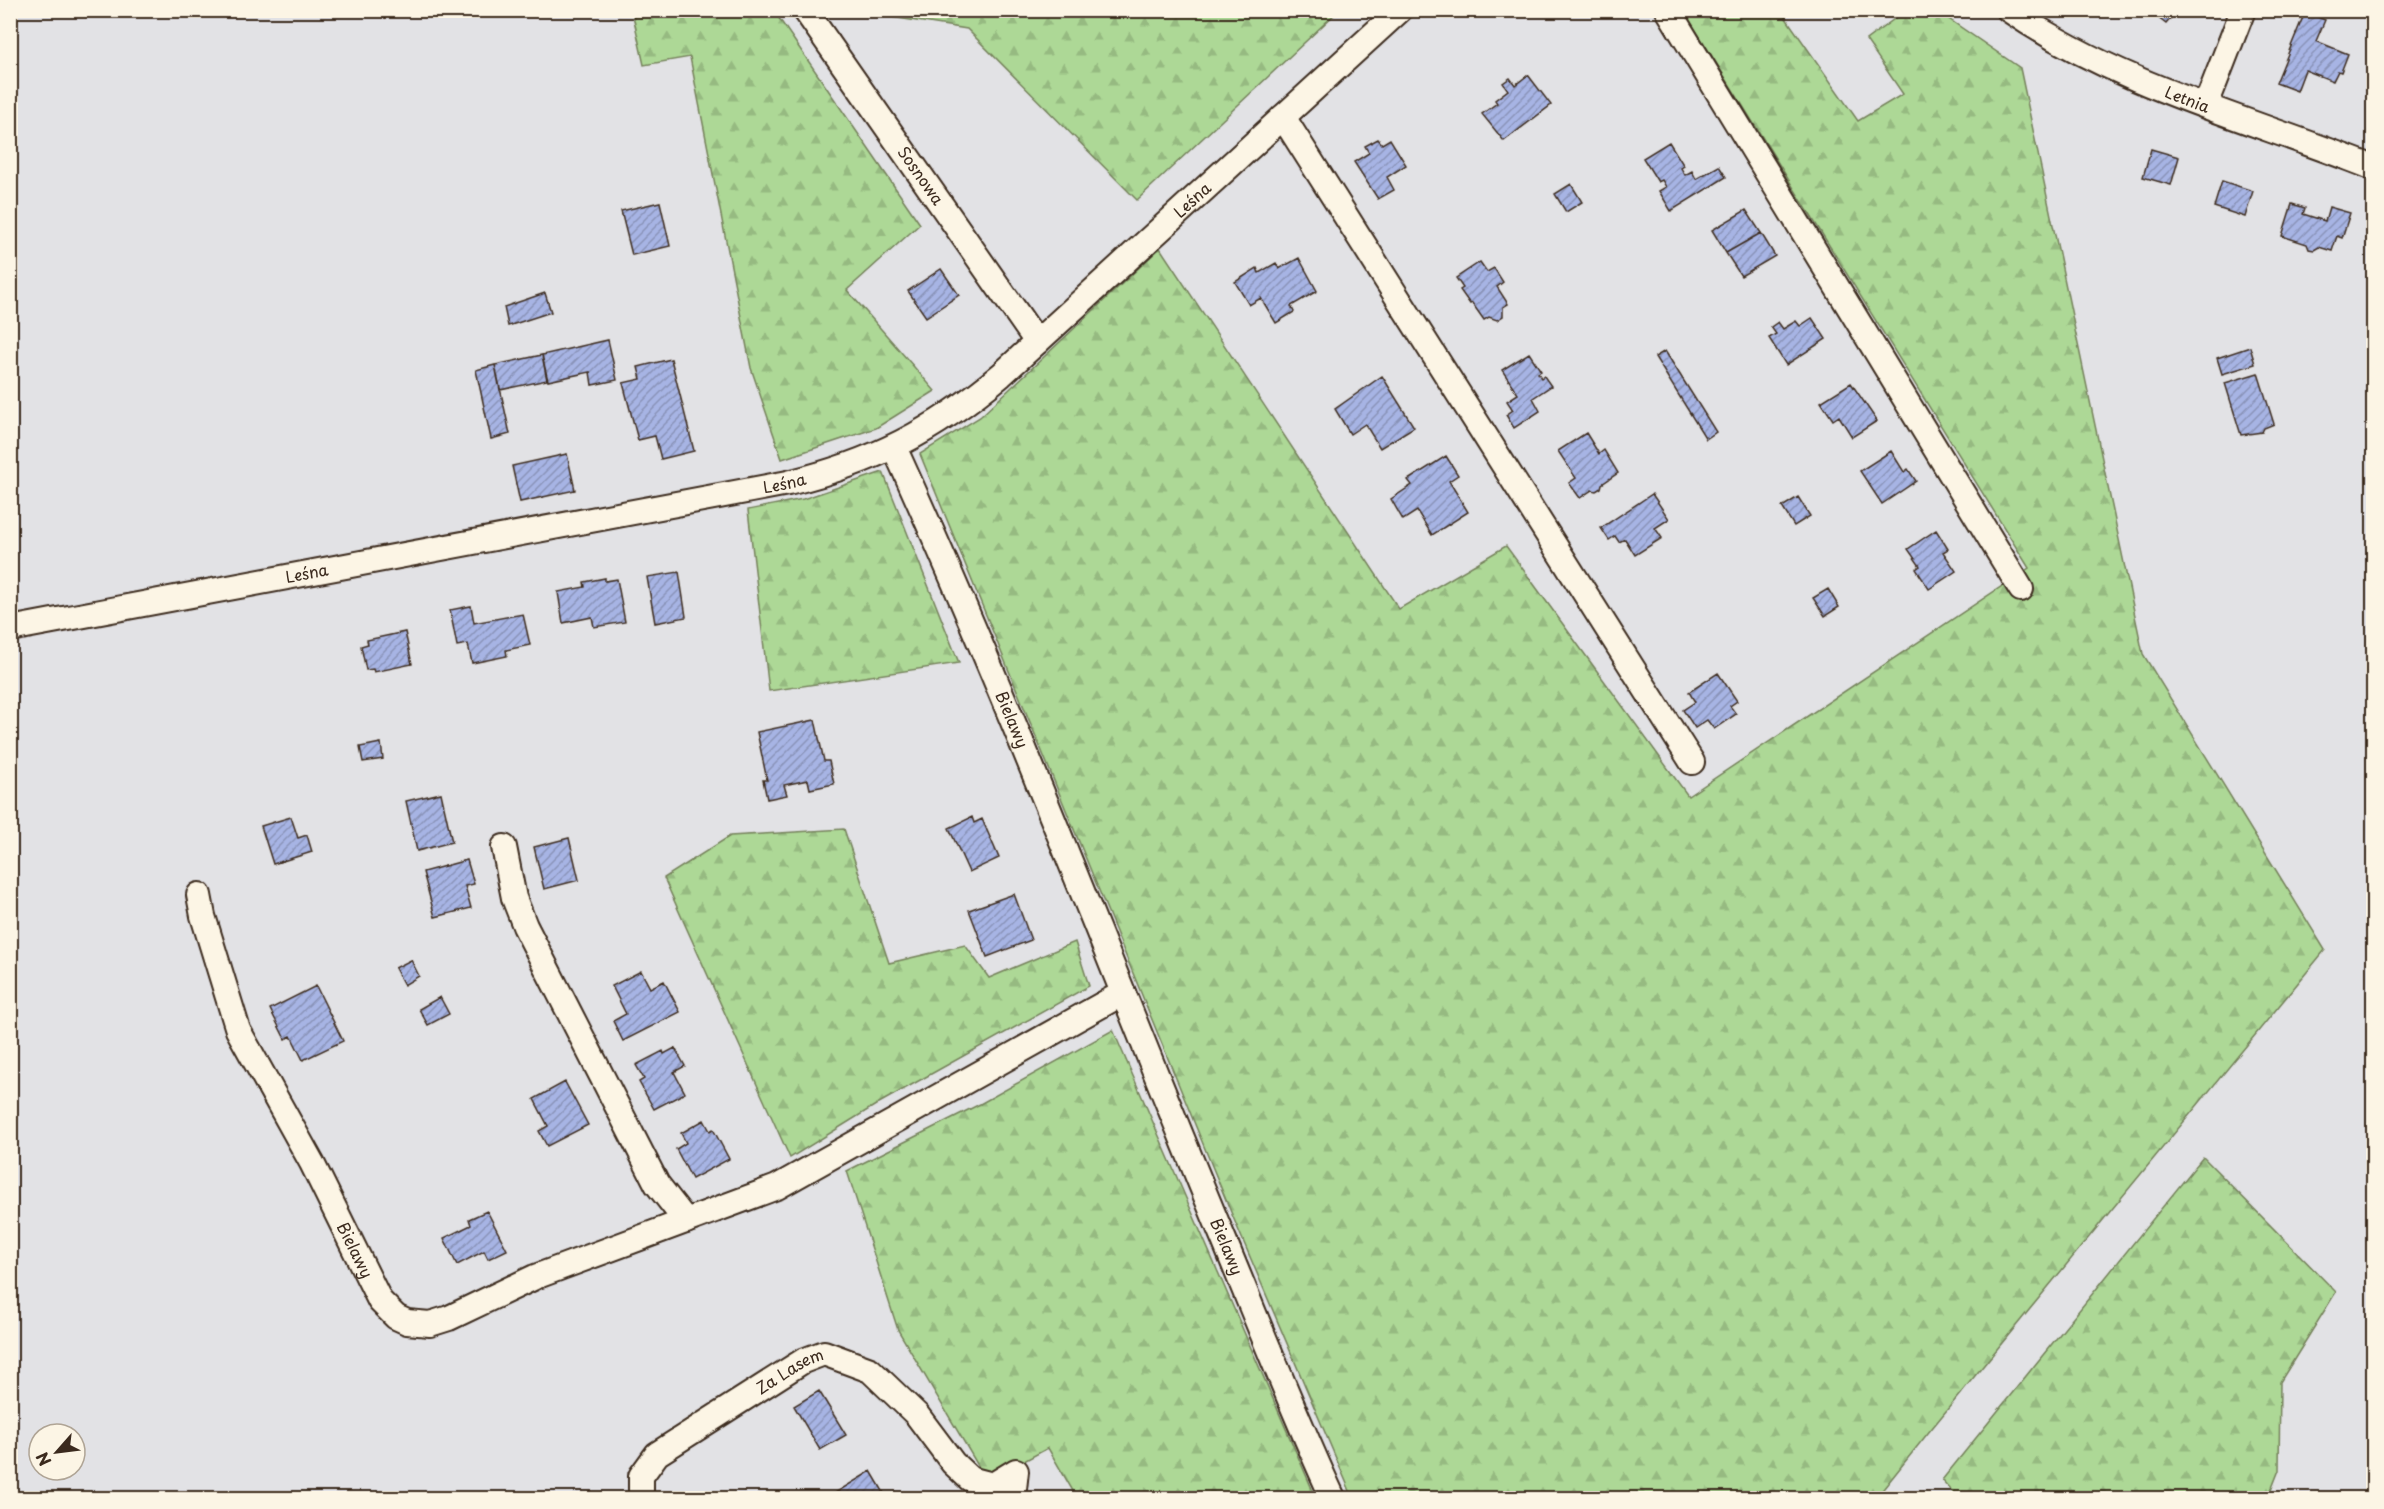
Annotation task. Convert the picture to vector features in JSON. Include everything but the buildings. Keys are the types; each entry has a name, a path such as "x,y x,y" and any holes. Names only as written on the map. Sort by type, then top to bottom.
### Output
{"street":[{"name":"Sosnowa","path":"806,10 1038,342"},
{"name":"Leśna","path":"10,629 780,485 855,465 927,430 963,406 1038,342 1401,10"},
{"path":"1668,10 2021,589"},
{"name":"Letnia","path":"2009,10 2040,30 2120,72 2373,168"},
{"path":"2206,105 2244,10"},
{"path":"1283,117 1692,762"},
{"name":"Bielawy","path":"894,447 974,629 1310,1447 1334,1498"},
{"path":"504,847 514,898 525,926 657,1185 686,1221"},
{"name":"Bielawy","path":"199,895 203,916 238,1030 312,1163 380,1301 396,1317 416,1324 430,1324 449,1317 535,1277 777,1187 1123,993"},
{"name":"Za Lasem","path":"640,1498 641,1476 649,1461 657,1454 803,1361 824,1353 870,1370 917,1415 953,1463 970,1479 993,1485 1016,1471 1013,1498"}],"green space":[{"path":"632,11 774,11 920,224 847,290 935,391 876,428 782,459 751,368 690,57 644,65"},
{"path":"864,11 1338,11 1137,200 967,29"},
{"path":"1684,11 1781,11 1858,121 1903,94 1866,40 1905,11 1937,11 2020,68 2143,654 2325,950 1876,1498 1353,1498 1233,1217 920,454 980,417 1160,248 1399,609 1506,546 1688,796 2029,568"},
{"path":"883,472 959,663 769,691 748,510 803,499"},
{"path":"844,829 889,963 965,945 989,978 1075,942 1089,986 879,1103 790,1158 664,878 730,836"},
{"path":"1113,1030 1316,1498 1077,1498 1048,1448 987,1481 898,1330 847,1171 980,1104"},
{"path":"2203,1157 2336,1292 2280,1382 2279,1470 2268,1498 1958,1498 1942,1480"}]}
